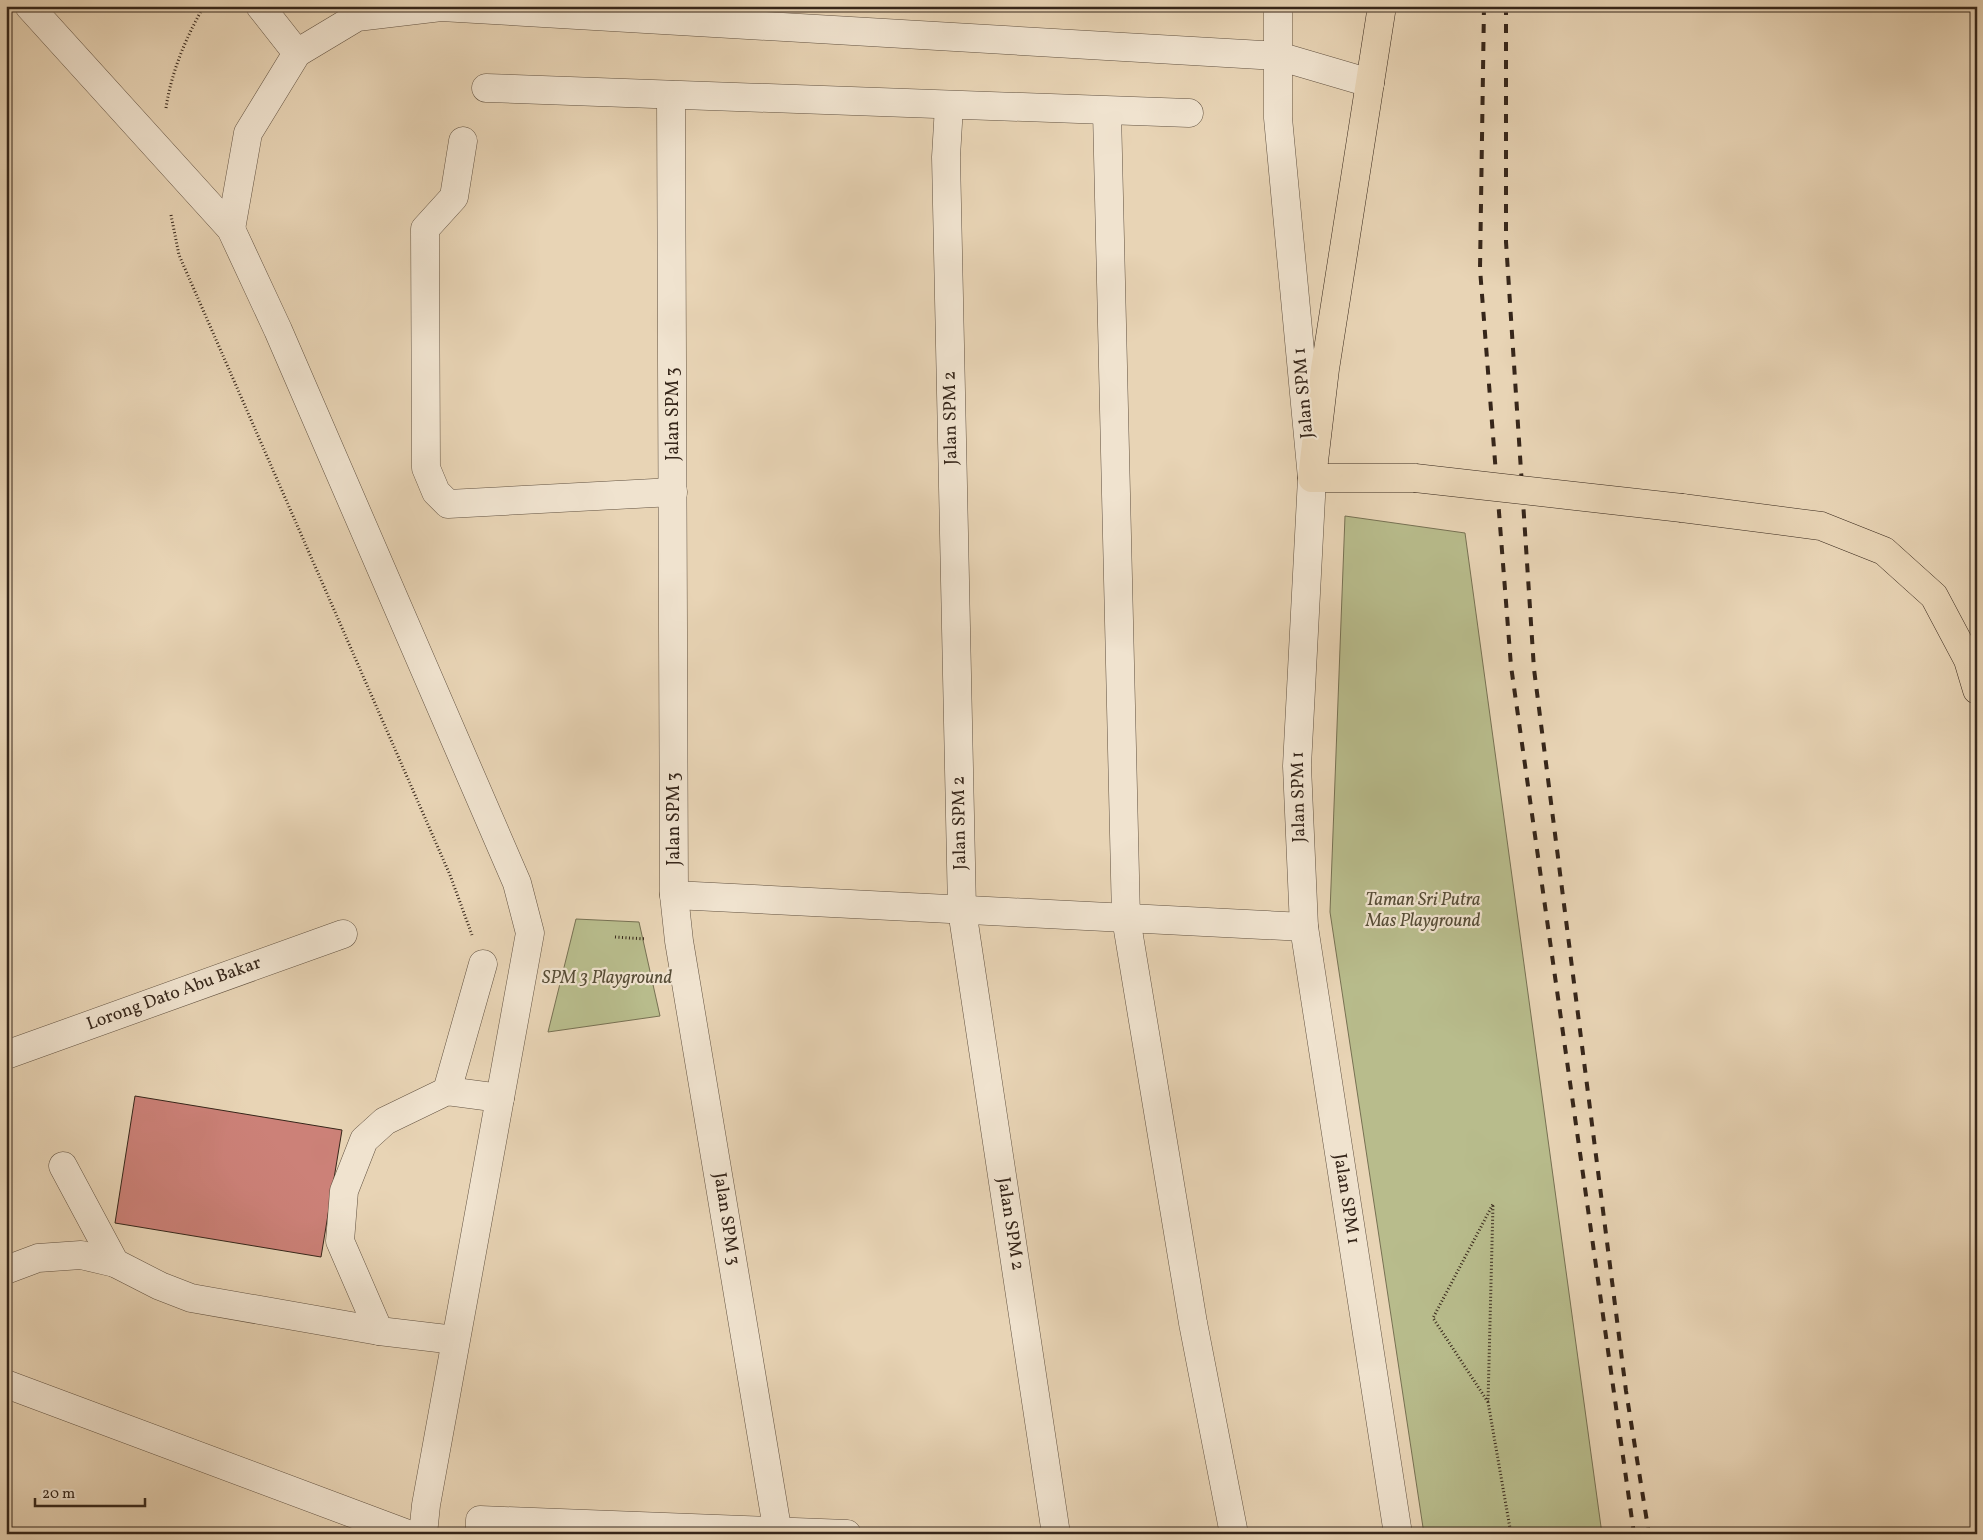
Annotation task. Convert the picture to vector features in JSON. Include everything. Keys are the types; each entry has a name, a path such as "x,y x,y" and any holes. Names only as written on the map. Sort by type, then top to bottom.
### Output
{"main road":[{"path":"1382,6 1325,368 1312,478 1415,478 1682,508 1821,526 1884,551 1934,596 1968,660 1977,690"}],"street":[{"path":"29,6 231,229 282,339 517,883 530,933 455,1340 426,1505 423,1534"},
{"path":"260,6 297,53"},
{"name":"Jalan SPM 1","path":"1278,6 1278,118 1312,478 1297,766 1304,927 1398,1534"},
{"path":"231,229 248,133 297,53 358,17 441,7 1278,56 1370,83"},
{"path":"486,88 1189,114"},
{"name":"Jalan SPM 3","path":"671,95 674,895 679,941 778,1532"},
{"name":"Jalan SPM 2","path":"949,106 946,167 962,910 1056,1534"},
{"path":"1108,112 1126,918 1193,1323 1234,1534"},
{"path":"464,141 454,197 425,229 426,468 436,492 448,504 673,492"},
{"path":"674,895 1304,927"},
{"name":"Lorong Dato Abu Bakar","path":"6,1055 343,934"},
{"path":"447,1091 482,964"},
{"path":"379,1331 340,1241 344,1191 364,1140 385,1121 447,1091 500,1098"},
{"path":"63,1166 115,1263"},
{"path":"6,1270 38,1258 81,1255 115,1263 160,1286 191,1298 379,1331 455,1340"},
{"path":"6,1384 408,1534"},
{"path":"480,1527 847,1534"}],"path":[{"path":"159,150 169,89 192,27 204,6"},
{"path":"170,207 179,255 450,875 482,964"},
{"path":"1488,1402 1433,1318 1493,1204 1488,1402 1511,1534"}],"green space":[{"name":"Taman Sri Putra Mas Playground","path":"1345,516 1465,533 1602,1534 1424,1534 1330,912"},
{"name":"SPM 3 Playground","path":"576,919 639,922 660,1016 548,1032"}],"building":[{"path":"135,1096 342,1130 321,1257 115,1223"}],"railway":[{"path":"1484,6 1480,269 1511,666 1634,1534"},
{"path":"1506,6 1506,242 1534,669 1626,1391 1649,1534"}]}
